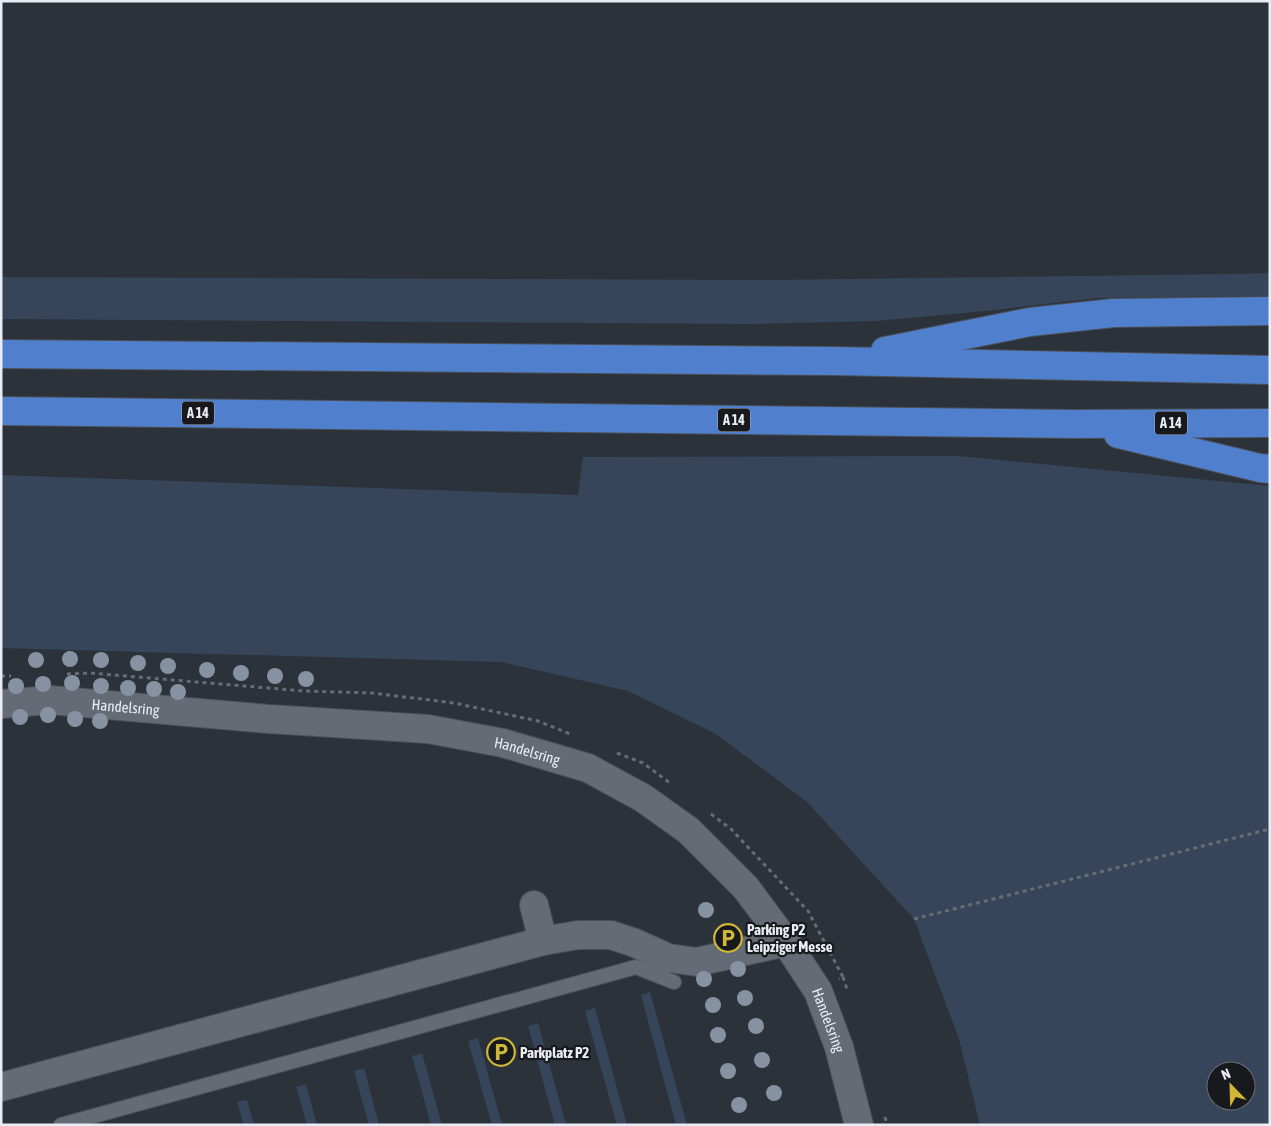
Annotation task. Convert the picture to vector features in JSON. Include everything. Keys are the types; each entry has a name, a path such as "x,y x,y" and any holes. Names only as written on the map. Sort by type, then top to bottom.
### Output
{"highway":[{"path":"835,361 1030,322 1113,313 1270,311"},
{"path":"1,354 835,361 1270,370"},
{"name":"A 14","path":"1,411 1073,424 1270,423"},
{"path":"1073,424 1270,469"}],"main road":[{"name":"Handelsring","path":"1,704 50,700 269,719 428,729 503,742 588,768 643,798 688,830 746,888 786,942 818,991 839,1047 859,1125"},
{"path":"534,905 543,941"},
{"path":"1,1087 543,941 578,935 611,936 635,943 668,958 697,962 786,942"}],"lane":[{"path":"61,1125 636,967 674,982"}],"path":[{"path":"914,919 1270,829"}],"shaded area":[{"path":"1270,273 1270,296 1096,298 996,310 876,321 748,324 1,319 1,277 773,280"},
{"path":"958,456 1270,486 1270,1125 980,1125 959,1039 914,919 807,802 716,734 628,691 502,662 1,648 1,475 578,495 583,457"},
{"path":"650,992 687,1125 676,1125 641,995"},
{"path":"595,1008 627,1125 617,1125 585,1011"},
{"path":"538,1023 566,1125 555,1125 528,1026"},
{"path":"478,1038 502,1125 492,1125 468,1041"},
{"path":"422,1053 442,1125 431,1125 412,1056"},
{"path":"364,1068 379,1125 369,1125 354,1071"},
{"path":"306,1084 317,1125 307,1125 296,1087"},
{"path":"247,1100 254,1125 244,1125 237,1102"}],"place":[{"name":"Parking P2 Leipziger Messe","path":"728,938"},
{"name":"Parkplatz P2","path":"501,1052"}]}
